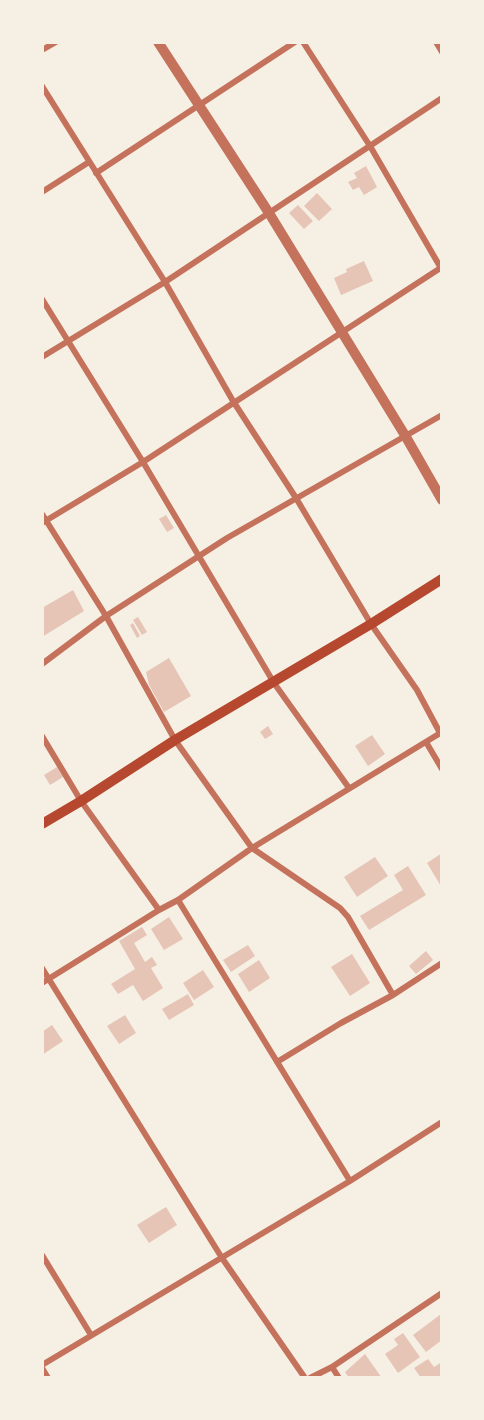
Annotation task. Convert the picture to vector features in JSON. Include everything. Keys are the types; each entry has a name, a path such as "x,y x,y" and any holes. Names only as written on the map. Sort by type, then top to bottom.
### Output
{"main road":[{"path":"42,824 175,740 274,683 442,579"}],"street":[{"path":"42,50 56,42"},
{"path":"158,42 268,213 406,437 442,500"},
{"path":"96,173 295,42"},
{"path":"44,522 143,462 233,401 342,334 442,268 370,146 303,42"},
{"path":"436,42 442,52"},
{"path":"42,86 165,282 233,401 296,498 371,624 417,690 441,732 252,848 178,900 42,983"},
{"path":"42,357 165,282 442,98"},
{"path":"42,192 89,162"},
{"path":"42,299 143,462 274,683 349,788"},
{"path":"42,664 106,616 227,538 442,415"},
{"path":"42,514 44,522 106,616 175,740 252,848 340,908 348,916 393,995"},
{"path":"42,736 81,801 159,910"},
{"path":"426,742 442,769"},
{"path":"178,900 350,1181"},
{"path":"276,1062 393,995 442,963"},
{"path":"42,968 222,1258 305,1378"},
{"path":"48,1378 42,1367 91,1335 350,1181 442,1122"},
{"path":"42,1255 91,1335"},
{"path":"310,1378 332,1367 442,1293"},
{"path":"332,1367 339,1378"}],"building":[{"path":"366,166 377,187 364,195 359,187 353,190 348,182 357,178 354,173"},
{"path":"317,193 332,209 319,221 304,206"},
{"path":"298,205 313,221 304,229 289,213"},
{"path":"364,261 373,281 341,295 334,278 347,272 346,269"},
{"path":"166,515 174,528 167,532 159,519"},
{"path":"73,590 84,611 42,637 42,608"},
{"path":"138,617 147,632 142,635 133,620"},
{"path":"133,623 140,636 137,638 130,625"},
{"path":"169,658 191,696 164,712 149,685 146,672"},
{"path":"268,726 273,734 265,739 260,732"},
{"path":"372,735 385,754 368,766 355,746"},
{"path":"57,767 63,777 50,785 44,775"},
{"path":"442,853 442,888 427,863"},
{"path":"375,857 388,876 357,897 344,877"},
{"path":"408,866 426,895 369,930 360,916 403,890 394,875"},
{"path":"169,917 183,939 164,950 151,929"},
{"path":"142,927 147,935 134,943 145,962 152,957 157,965 151,968 163,988 143,1001 133,985 118,994 111,984 135,969 119,941"},
{"path":"248,945 255,956 231,972 223,960"},
{"path":"426,951 433,960 416,974 409,966"},
{"path":"352,954 370,983 350,996 331,967"},
{"path":"259,960 270,978 249,992 238,974"},
{"path":"203,970 214,987 194,1000 183,983"},
{"path":"188,994 194,1005 169,1020 162,1009"},
{"path":"125,1015 136,1033 119,1044 107,1026"},
{"path":"52,1025 63,1041 42,1055 42,1032"},
{"path":"166,1207 177,1225 149,1243 137,1225"},
{"path":"441,1314 442,1340 426,1352 413,1335"},
{"path":"403,1333 420,1357 398,1373 385,1354 398,1345 394,1339"},
{"path":"365,1354 382,1378 349,1378 345,1372"},
{"path":"428,1359 434,1367 442,1362 442,1378 421,1378 414,1368"}]}
